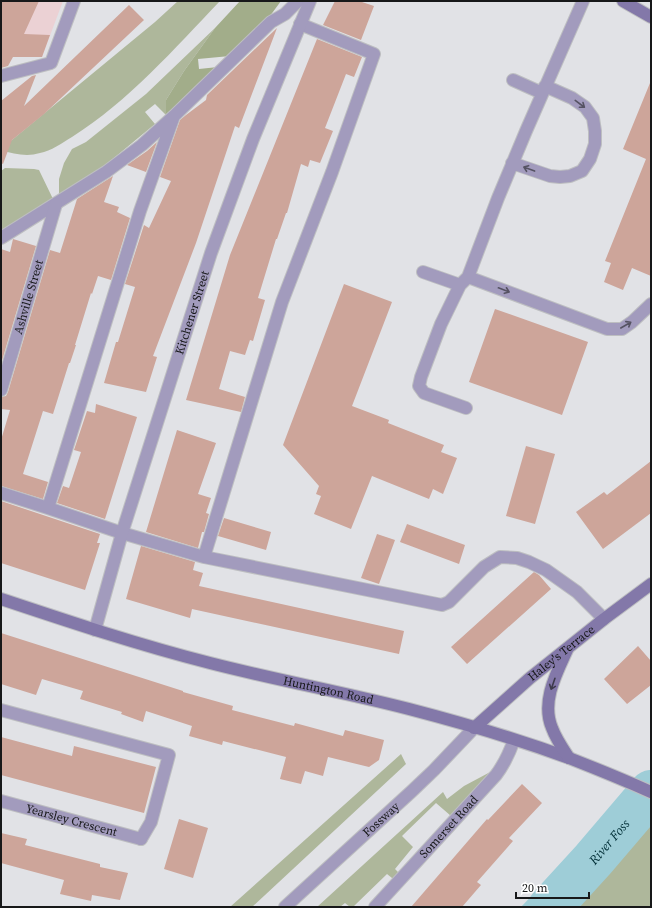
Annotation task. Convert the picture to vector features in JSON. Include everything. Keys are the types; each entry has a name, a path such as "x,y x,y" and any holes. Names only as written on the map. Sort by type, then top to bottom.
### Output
{"street":[{"path":"1,76 51,63 74,1"},
{"path":"1,238 106,172 136,150 174,116 271,22 285,14 298,1"},
{"name":"Kitchener Street","path":"95,630 122,533 211,253 253,139 310,1"},
{"path":"466,408 424,393 419,386 421,377 441,324 464,281 512,163 584,1"},
{"path":"623,1 651,17"},
{"path":"204,557 282,302 332,172 374,54 300,24"},
{"path":"512,163 550,176 570,176 582,170 590,159 595,144 593,118 585,107 572,98 513,80"},
{"path":"48,508 140,211 174,116"},
{"name":"Ashville Street","path":"1,390 56,204"},
{"path":"423,272 464,281 607,329 622,329 632,322 651,304"},
{"path":"1,493 122,533 204,557 442,605 450,602 484,567 500,557 517,558 546,570 577,592 604,619"},
{"name":"Haley's Terrace","path":"474,728 530,678 651,584"},
{"name":"Huntington Road","path":"1,600 95,630 210,663 378,701 474,728 569,758 651,792"},
{"path":"568,648 553,681 549,697 548,711 552,729 569,758"},
{"name":"Yearsley Crescent","path":"1,710 169,755 150,822 141,839 1,801"},
{"name":"Fossway","path":"285,907 423,780 474,728"},
{"name":"Somerset Road","path":"375,907 496,775 509,754 514,740"}],"shaded area":[{"path":"1,1 63,1 42,57 1,57"}],"green space":[{"path":"178,1 220,1 150,74 93,123 52,149 44,152 30,155 11,153 1,150 155,22"},
{"path":"240,1 281,1 267,20 230,56 198,59 199,69 218,67 166,115 166,100 184,71 215,28"},
{"path":"215,28 184,71 166,100 166,115 155,104 145,112 155,124 103,167 59,195 59,179 64,163 72,149 86,142 146,94"},
{"path":"5,168 39,170 53,199 1,232 1,171"},
{"path":"401,754 406,764 252,907 230,907"},
{"path":"494,770 451,816 436,803 402,836 413,847 395,869 402,876 397,882 387,874 353,907 350,907 345,903 340,907 317,907 443,792 447,799 464,786"},
{"path":"644,818 651,821 651,907 560,907"}],"water":[{"path":"617,806 644,818 560,907 521,907"}],"building":[{"path":"1,1 39,1 24,34 50,35 42,57 13,57 8,66 1,68"},
{"path":"335,1 359,1 374,6 361,40 323,25"},
{"path":"129,5 144,20 44,114 12,140 3,164 1,163 1,101 32,76 36,75 24,106"},
{"path":"277,28 239,128 235,126 196,243 153,356 157,357 146,392 104,383 135,287 125,284 144,225 149,228 171,181 160,177 180,120 206,100 207,95"},
{"path":"317,39 362,57 354,77 346,74 325,128 333,131 320,163 310,160 308,167 301,164 287,213 276,239 258,298 265,300 253,341 250,340 245,355 230,351 219,389 245,397 241,412 186,400 230,255"},
{"path":"650,83 651,276 632,268 623,290 604,282 611,263 605,261 646,159 623,149"},
{"path":"157,142 146,172 127,165 147,151"},
{"path":"113,176 104,202 119,207 117,212 130,218 111,280 98,276 92,294 91,293 76,345 53,414 43,411 23,474 48,482 43,499 1,486 1,440 10,410 1,409 1,397 6,396 8,392 50,250 60,253 77,199"},
{"path":"13,239 36,246 1,364 1,249 10,252"},
{"path":"344,284 392,302 352,406 389,420 388,423 444,445 441,452 457,458 443,494 433,489 429,499 372,476 351,529 314,514 321,496 316,494 319,486 283,445"},
{"path":"495,309 588,342 562,415 469,382"},
{"path":"96,404 137,417 105,519 57,503 63,486 69,488 81,452 74,450 87,411 95,413"},
{"path":"177,430 216,443 198,494 211,498 206,513 209,514 198,548 146,532"},
{"path":"526,446 555,454 535,524 506,516"},
{"path":"651,461 651,513 603,549 576,512 604,492 607,495"},
{"path":"1,501 100,534 97,543 100,543 85,590 1,563"},
{"path":"224,518 271,532 266,550 218,536"},
{"path":"407,524 465,545 459,564 400,542"},
{"path":"377,534 395,540 379,584 361,578"},
{"path":"141,546 195,562 193,570 203,573 199,586 404,631 399,654 192,609 190,618 126,599"},
{"path":"534,572 539,575 551,589 467,664 451,647"},
{"path":"1,633 183,692 233,706 232,710 294,726 295,723 343,736 345,730 384,740 379,760 369,767 328,757 323,776 305,771 301,784 280,779 286,757 223,741 222,745 189,736 192,726 146,711 143,722 121,714 122,712 80,699 83,691 42,679 36,695 1,684"},
{"path":"638,646 651,661 651,685 627,704 604,679"},
{"path":"1,737 72,756 74,746 156,767 144,813 1,775"},
{"path":"522,784 542,803 509,838 513,841 477,882 481,885 462,907 411,907 487,819 488,820"},
{"path":"179,819 208,828 193,878 164,869"},
{"path":"1,833 27,839 25,845 100,864 100,867 128,873 120,900 92,895 91,901 60,894 64,880 1,863"}],"waterway":[{"name":"River Foss","path":"550,907 593,860 651,792"}]}
